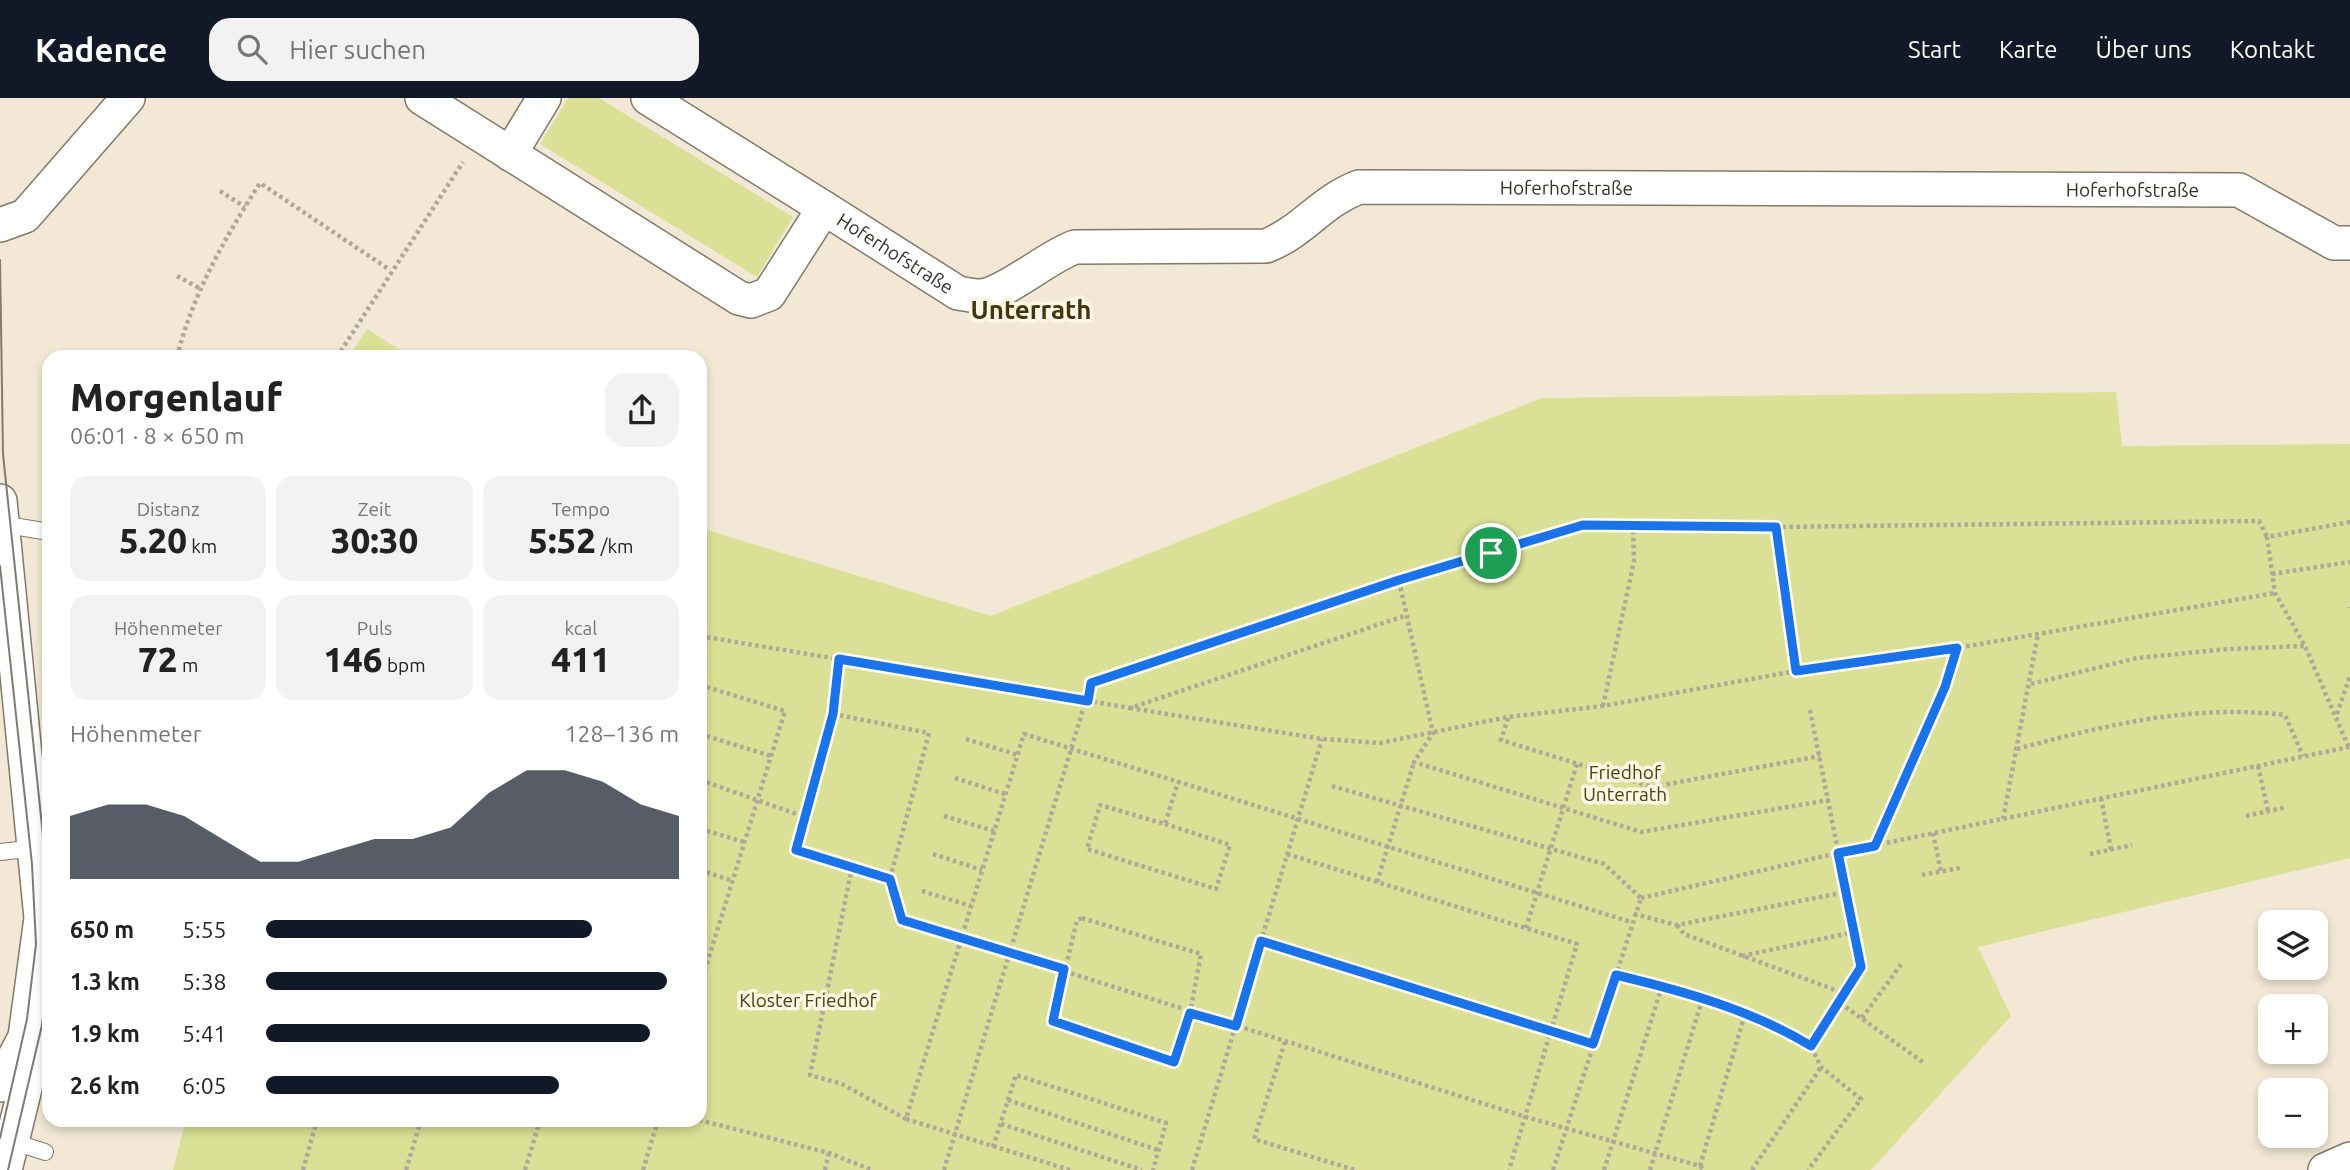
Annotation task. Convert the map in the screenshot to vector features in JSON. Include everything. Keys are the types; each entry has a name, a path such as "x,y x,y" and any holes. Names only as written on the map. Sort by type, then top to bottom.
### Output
{"street":[{"path":"0,225 25,216 128,98"},
{"name":"Hoferhofstraße","path":"422,98 739,298 751,301 769,294 824,208"},
{"path":"510,153 544,98"},
{"name":"Hoferhofstraße","path":"648,98 958,293 983,296 1001,289 1058,253 1074,247 1266,246 1284,239 1335,196 1359,187 2239,190 2334,243 2350,243"},
{"path":"0,501 1,524 40,790 41,918 30,1068 5,1147"},
{"path":"0,1085 31,1038"},
{"path":"2325,1170 2350,1159"}],"lane":[{"path":"1,524 42,531"},
{"path":"0,852 40,838"},
{"path":"5,1147 45,1152"}],"path":[{"path":"341,350 390,270 481,135"},
{"path":"179,350 184,331 217,252 260,183 390,270"},
{"path":"220,191 245,207"},
{"path":"177,276 201,289"},
{"path":"944,1170 1088,701 1091,683 1399,580 1583,525 1776,527 2259,521 2267,537 2275,593 2305,646 2337,715 2349,749 1933,833 1641,898"},
{"path":"2267,537 2350,522"},
{"path":"1603,706 1634,561 1633,525"},
{"path":"1776,527 1796,671"},
{"path":"2272,574 2350,562"},
{"path":"1377,882 1414,762 1433,733 1399,580"},
{"path":"707,637 1322,740 1380,743 1508,717 1603,706 1796,671 1957,648 2275,593"},
{"path":"1130,708 1407,615"},
{"path":"2003,819 2031,684 2038,633"},
{"path":"2031,684 2137,658 2228,649 2305,646"},
{"path":"1875,846 1945,687 1957,648"},
{"path":"839,659 833,714 796,850 890,879"},
{"path":"2337,715 2349,680"},
{"path":"707,687 785,711 707,964"},
{"path":"1810,710 1861,967 1811,1046"},
{"path":"2017,749 2095,728 2155,717 2204,711 2255,711 2285,715 2304,757"},
{"path":"833,714 929,733 890,879 902,920 1064,969 1190,1013 1526,1117 1614,1139 1702,1168 1745,1014"},
{"path":"1508,717 1501,740 1652,787 1820,756"},
{"path":"905,1119 1024,734 1631,922"},
{"path":"707,736 771,756"},
{"path":"967,739 1018,755"},
{"path":"1192,1170 1322,740"},
{"path":"1414,762 1641,832 1829,800"},
{"path":"1527,928 1577,764"},
{"path":"2258,766 2267,811"},
{"path":"955,778 1005,794"},
{"path":"707,782 758,798 805,817"},
{"path":"1165,824 1178,782"},
{"path":"1332,786 1604,864 1641,898"},
{"path":"2101,799 2111,850"},
{"path":"1100,805 1165,824 1230,845 1216,889 1087,849 1100,805"},
{"path":"2246,816 2287,807"},
{"path":"944,816 994,831"},
{"path":"707,831 744,842"},
{"path":"1933,833 1941,872"},
{"path":"2090,854 2132,845"},
{"path":"933,854 982,870"},
{"path":"1287,854 1577,944 1508,1170"},
{"path":"852,867 810,1075 842,1084 905,1119 1070,1170"},
{"path":"1922,876 1961,868"},
{"path":"707,872 733,881"},
{"path":"922,891 971,906"},
{"path":"1634,914 1677,925 1846,892"},
{"path":"1553,1170 1631,922 1641,898"},
{"path":"1082,918 1201,954 1190,1013 1174,1062 1053,1021 1077,920 1082,918"},
{"path":"1677,925 1684,934 1846,994"},
{"path":"1742,956 1854,932"},
{"path":"1261,941 1593,1044"},
{"path":"1862,1018 1902,963"},
{"path":"1616,975 1662,986 1776,1025 1811,1046 1821,1068 1861,1099 1808,1170"},
{"path":"1604,1170 1662,986"},
{"path":"1650,1170 1702,1000"},
{"path":"1840,1003 1924,1063"},
{"path":"1285,1042 1254,1139 1355,1170"},
{"path":"1752,1170 1821,1068"},
{"path":"993,1147 1016,1075 1166,1123 1153,1170"},
{"path":"1008,1100 1158,1150"},
{"path":"707,1122 828,1153 872,1170"},
{"path":"1000,1124 1142,1170"},
{"path":"303,1170 315,1127"},
{"path":"406,1170 419,1127"},
{"path":"525,1170 538,1127"},
{"path":"643,1170 657,1127"},
{"path":"825,1170 828,1153"}],"green space":[{"path":"568,98 599,98 793,217 757,277 540,144"},
{"path":"367,329 400,350 354,350"},
{"name":"Friedhof Unterrath","path":"2116,392 2122,446 2350,444 2350,858 1978,947 2011,1016 1871,1170 173,1170 184,1127 707,1127 707,530 991,616 1542,398"}],"tram line":[{"path":"0,260 3,454 42,826"},
{"path":"0,566 32,864 36,944 27,1019 0,1138"},
{"path":"8,1170 42,1025"}],"district":[{"name":"Unterrath","path":"1031,309"}],"route":[{"path":"1583,525 1776,527 1796,671 1957,648 1945,687 1875,846 1838,853 1861,967 1811,1046 1776,1025 1760,1019 1662,986 1616,975 1593,1044 1261,941 1236,1026 1190,1013 1174,1062 1053,1021 1064,969 902,920 890,879 796,850 833,714 839,659 1088,701 1091,683 1399,580 1491,553 1583,525"}],"park label":[{"name":"Kloster Friedhof","path":"808,1000"}]}
